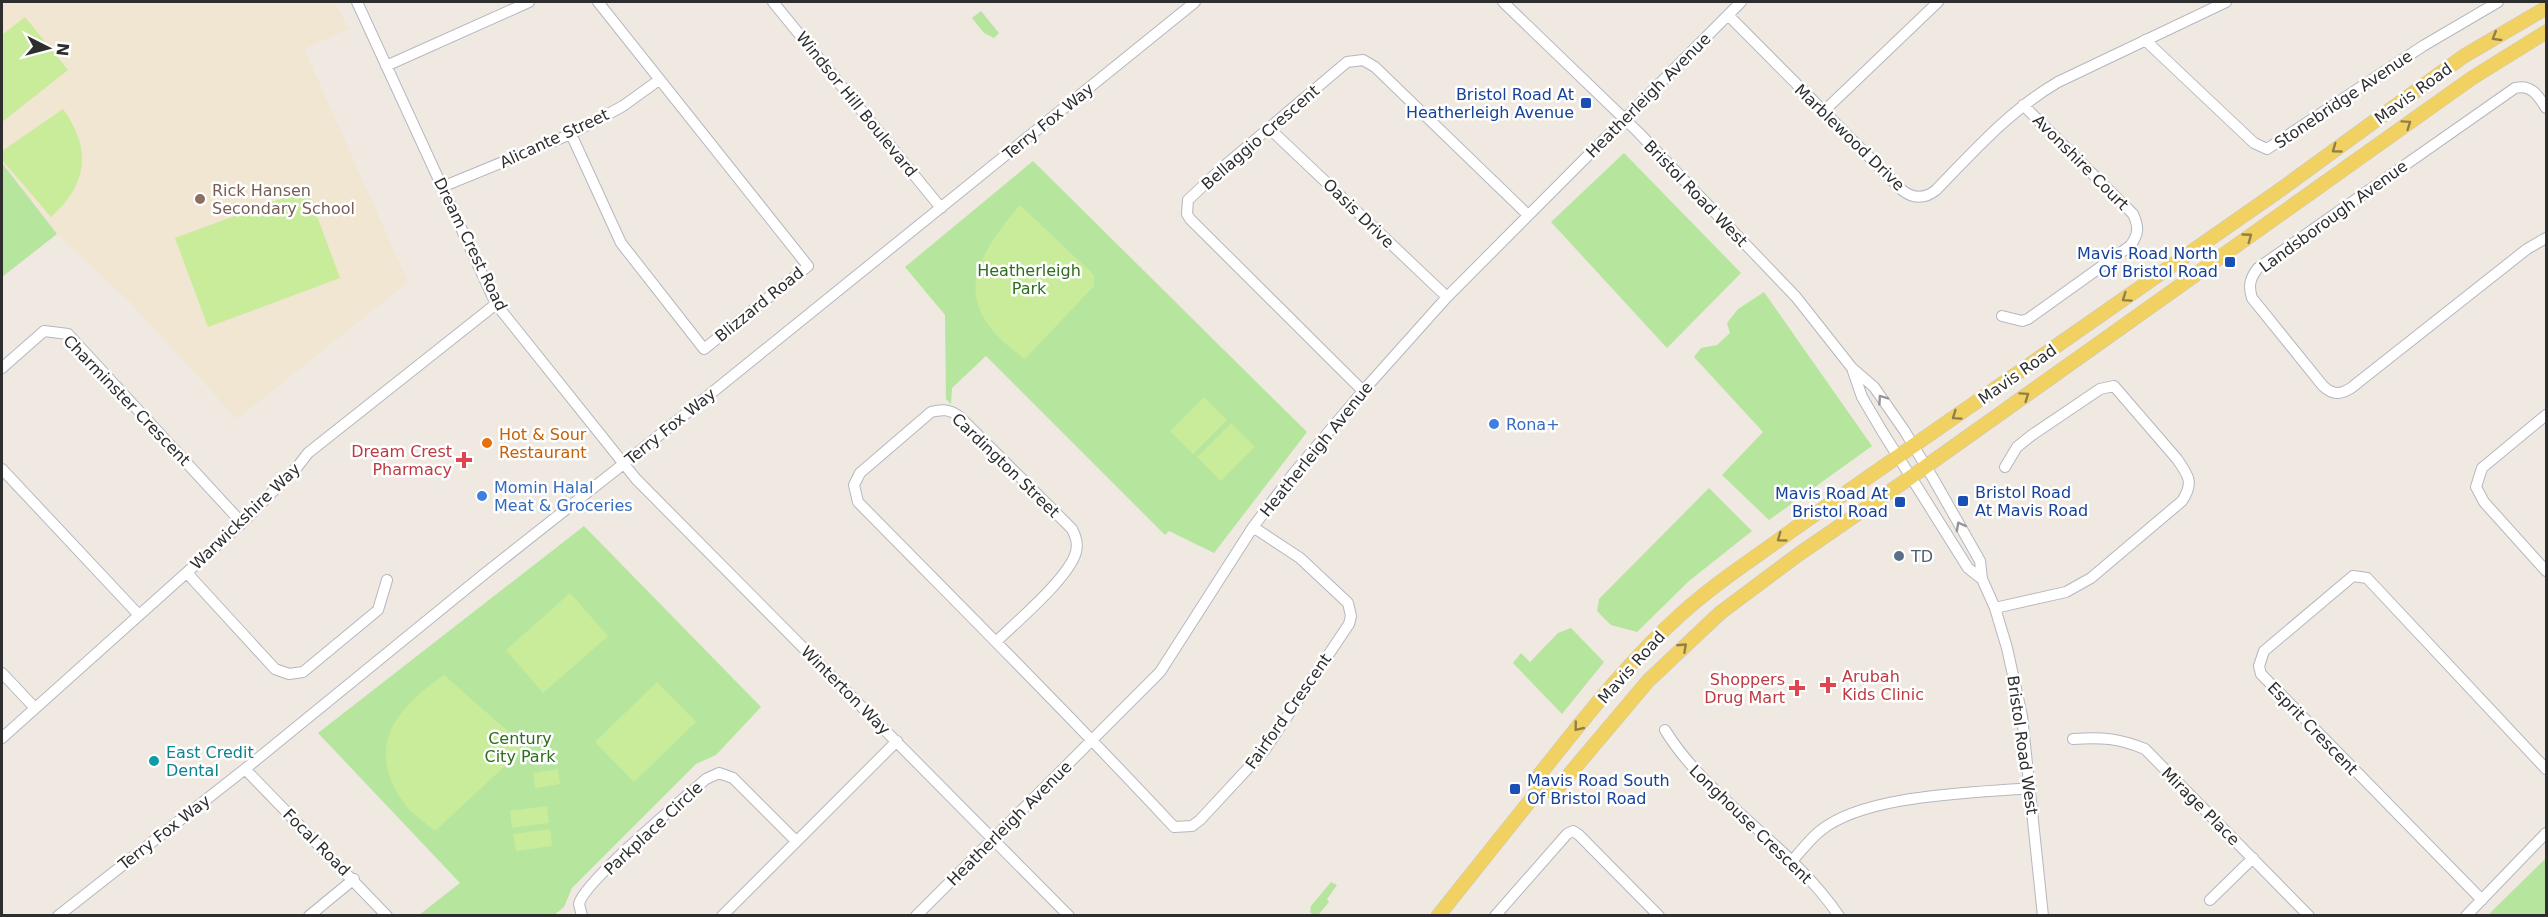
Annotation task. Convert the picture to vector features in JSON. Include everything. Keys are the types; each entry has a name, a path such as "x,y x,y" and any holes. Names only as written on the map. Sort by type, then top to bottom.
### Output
{"main road":[{"name":"Mavis Road","path":"1438,915 1537,792 1539,774 1631,663 1681,614 1734,572 2270,197 2464,56 2547,8"},
{"name":"Mavis Road","path":"1537,792 1557,789 1648,681 1719,613 2472,78 2547,32"}],"street":[{"name":"Dream Crest Road","path":"357,2 496,304 623,464"},
{"path":"386,66 529,2"},
{"name":"Blizzard Road","path":"571,134 621,243 704,350 808,266 598,2"},
{"name":"Windsor Hill Boulevard","path":"773,2 941,207"},
{"name":"Terry Fox Way","path":"58,915 245,769 1195,2"},
{"name":"Bristol Road West","path":"1503,2 1624,118 1796,297 1852,368 1874,387 1926,466 1980,561 1982,579 1995,608 2018,693 2031,788 2043,915"},
{"name":"Heatherleigh Avenue","path":"916,915 1160,672 1253,527 1293,474 1447,297 1741,2"},
{"path":"1823,112 1938,2"},
{"name":"Marblewood Drive","path":"1728,15 1907,193 1924,197 1935,190 2006,118 2058,82 2226,2"},
{"name":"Stonebridge Avenue","path":"2145,40 2254,143 2267,149 2423,46 2498,2"},
{"name":"Bellaggio Crescent","path":"1363,391 1190,219 1187,214 1188,200 1347,62 1363,60 1375,67 1528,215"},
{"name":"Alicante Street","path":"442,187 571,134 623,106 659,80"},
{"name":"Landsborough Avenue","path":"2547,108 2532,89 2514,88 2258,268 2249,283 2249,291 2252,298 2323,386 2328,391 2339,394 2351,388 2527,249 2547,238"},
{"name":"Avonshire Court","path":"2002,315 2022,321 2028,319 2130,246 2139,225 2133,214 2023,105"},
{"name":"Oasis Drive","path":"1270,129 1447,297"},
{"name":"Warwickshire Way","path":"2,738 242,523 308,453 496,304"},
{"name":"Charminster Crescent","path":"2,368 44,331 68,334 242,523"},
{"name":"Bristol Road West","path":"1852,368 1862,397 1898,456 1968,568 1982,579"},
{"path":"1995,608 2066,592 2091,578 2182,501 2190,484 2186,472 2177,459 2114,386 2100,389 2032,435 2017,447 2005,467"},
{"name":"Cardington Street","path":"996,642 1059,580 1076,554 1077,540 1072,529 960,417 953,411 931,412 860,472 854,484 858,502 996,642 1093,740"},
{"path":"2547,415 2482,468 2476,487 2484,502 2547,571"},
{"name":"Winterton Way","path":"623,464 1069,915"},
{"path":"2,469 138,614"},
{"name":"Fairford Crescent","path":"1093,740 1174,827 1192,826 1200,820 1264,751 1349,624 1352,616 1348,603 1300,558 1253,527"},
{"path":"187,573 275,669 289,674 303,672 378,610 387,580"},
{"name":"Esprit Crescent","path":"2482,900 2261,674 2260,658 2264,651 2353,576 2367,578 2547,769"},
{"path":"2,673 35,708"},
{"name":"Longhouse Crescent","path":"1665,730 1681,755 1792,861 1839,915"},
{"name":"Mirage Place","path":"2073,739 2100,737 2122,739 2145,749 2309,915"},
{"path":"722,915 897,741"},
{"name":"Focal Road","path":"245,769 387,915"},
{"name":"Parkplace Circle","path":"582,915 579,904 584,892 634,843 712,776 722,774 733,778 796,841"},
{"path":"1792,861 1820,831 1837,820 1860,812 1914,798 2031,788"},
{"path":"1495,915 1567,834 1573,831 1659,915"},
{"path":"2466,915 2547,833"},
{"path":"2210,900 2253,858"},
{"path":"309,915 354,879"}],"shaded area":[{"name":"Rick Hansen Secondary School","path":"2,2 335,2 349,29 304,49 408,282 237,419 128,300 57,234 2,163"}],"green space":[{"path":"981,11 999,33 994,38 984,33 972,18"},
{"path":"25,17 68,70 2,122 2,35"},
{"path":"63,109 79,138 82,166 73,192 51,217 2,160 2,151"},
{"path":"1624,153 1741,273 1667,348 1551,222"},
{"name":"Heatherleigh Park","path":"1033,161 1307,432 1214,553 1169,531 1165,535 986,356 952,388 951,404 946,399 945,315 905,267"},
{"path":"2,163 57,234 2,277"},
{"path":"307,189 340,278 208,327 175,238"},
{"path":"1020,205 1094,275 1094,286 1025,359 1002,340 986,322 978,304 976,285 979,267 989,247"},
{"path":"1764,292 1872,446 1769,520 1722,475 1763,432 1694,357 1701,348 1717,345 1730,333 1727,323 1738,309"},
{"path":"1204,397 1227,420 1193,454 1170,431"},
{"path":"1231,423 1255,447 1221,481 1197,457"},
{"path":"1709,488 1752,531 1689,581 1637,632 1611,625 1597,611 1599,599"},
{"name":"Century City Park","path":"584,526 761,707 716,755 696,764 572,888 564,907 554,915 419,915 460,883 318,733"},
{"path":"570,593 608,636 543,693 506,650"},
{"path":"1571,628 1604,662 1562,714 1513,663 1521,653 1530,662 1558,633"},
{"path":"444,675 521,743 520,752 435,831 407,807 392,783 387,764 386,747 391,730 400,715 412,701"},
{"path":"657,682 696,722 634,782 595,742"},
{"path":"558,769 560,784 535,788 533,773"},
{"path":"547,806 549,823 512,828 510,811"},
{"path":"550,829 552,846 516,851 513,834"},
{"path":"2546,858 2546,915 2488,915"},
{"path":"1331,882 1337,885 1327,899 1329,902 1319,914 1313,915 1310,912 1311,906"}],"place":[{"name":"Bristol Road At Heatherleigh Avenue","path":"1586,103"},
{"name":"Rick Hansen Secondary School","path":"200,199"},
{"name":"Mavis Road North Of Bristol Road","path":"2230,262"},
{"name":"Rona+","path":"1494,424"},
{"name":"Hot & Sour Restaurant","path":"487,443"},
{"name":"Dream Crest Pharmacy","path":"464,460"},
{"name":"Momin Halal Meat & Groceries","path":"482,496"},
{"name":"Bristol Road At Mavis Road","path":"1963,501"},
{"name":"Mavis Road At Bristol Road","path":"1900,502"},
{"name":"TD","path":"1899,556"},
{"name":"Arubah Kids Clinic","path":"1828,685"},
{"name":"Shoppers Drug Mart","path":"1797,688"},
{"name":"East Credit Dental","path":"154,761"},
{"name":"Mavis Road South Of Bristol Road","path":"1515,789"}]}
